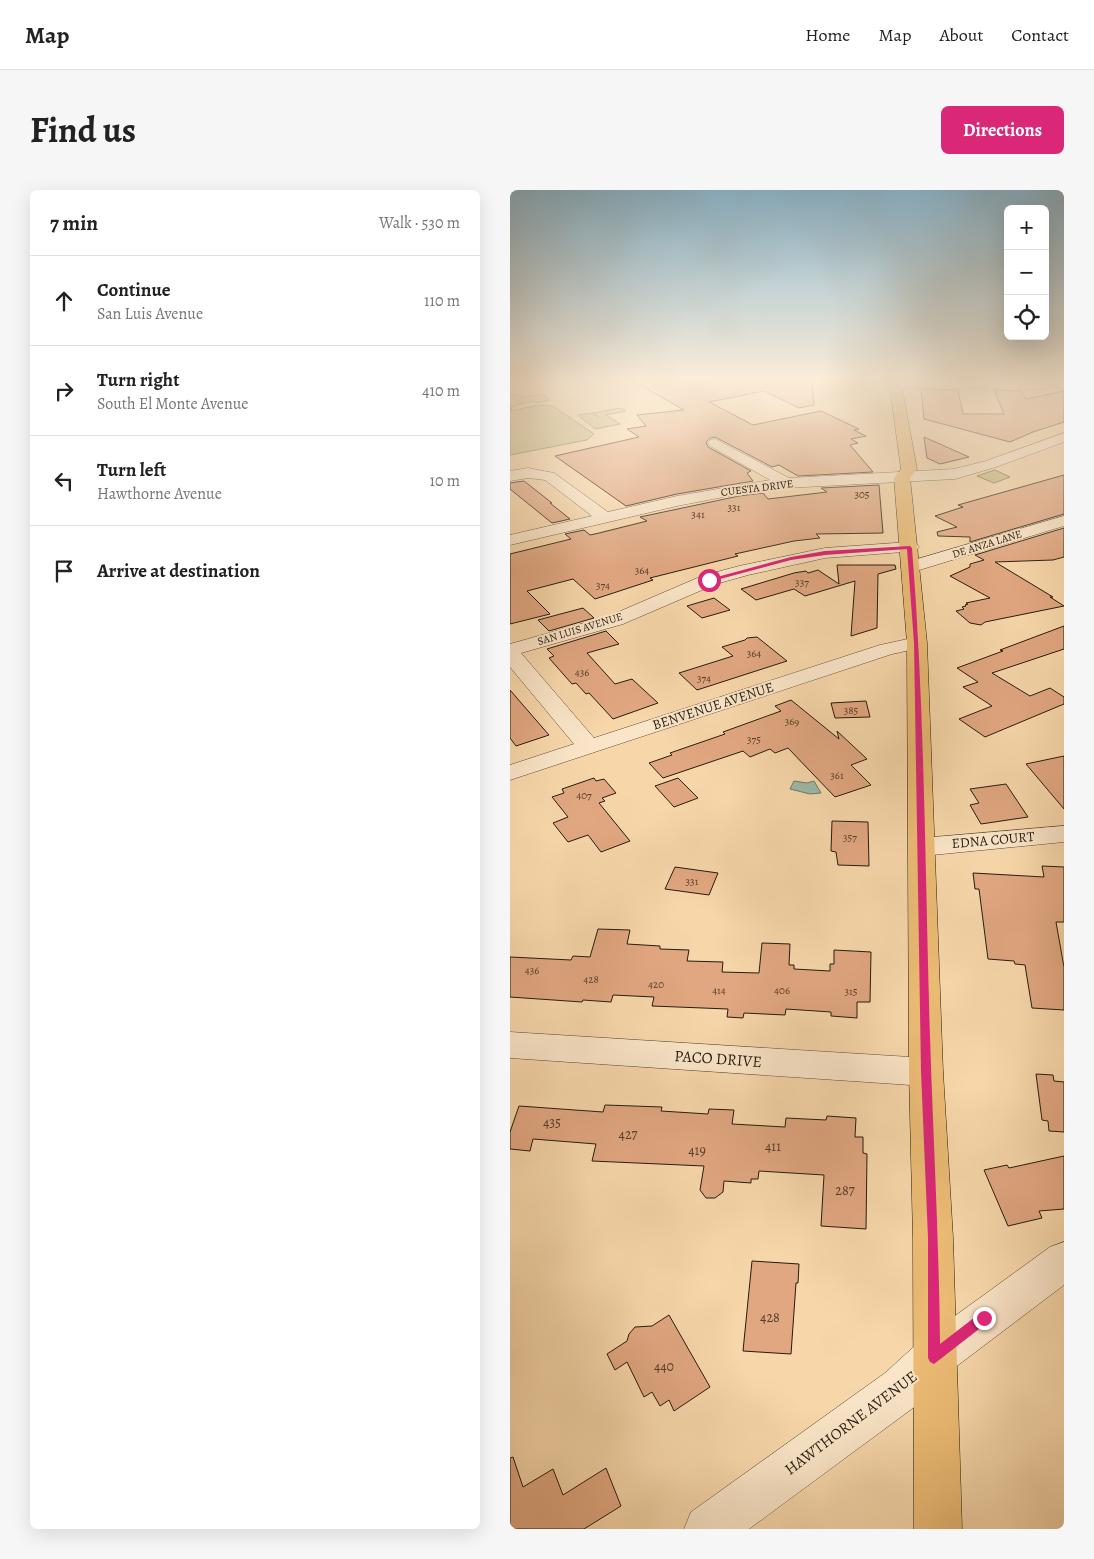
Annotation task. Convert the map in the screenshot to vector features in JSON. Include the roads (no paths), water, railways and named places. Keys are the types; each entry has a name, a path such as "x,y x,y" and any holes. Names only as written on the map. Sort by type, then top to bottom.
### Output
{"main road":[{"path":"905,443 909,469 902,478 917,643 926,1072 933,1238 938,1529"},
{"path":"890,463 892,470 902,478"}],"street":[{"path":"716,443 786,483"},
{"name":"CUESTA DRIVE","path":"510,540 708,494 786,483 940,476 972,470 1046,443"},
{"path":"510,476 528,473 549,476 606,518"},
{"name":"DE ANZA LANE","path":"910,557 1064,521"},
{"name":"SAN LUIS AVENUE","path":"510,650 616,620 709,580 791,558 825,553 910,557"},
{"name":"BENVENUE AVENUE","path":"510,773 887,649 917,643"},
{"path":"510,654 589,747"},
{"name":"EDNA COURT","path":"922,847 1064,834"},
{"name":"PACO DRIVE","path":"510,1045 926,1072"},
{"name":"HAWTHORNE AVENUE","path":"708,1529 901,1390 934,1358 984,1318 1064,1261"}]}
